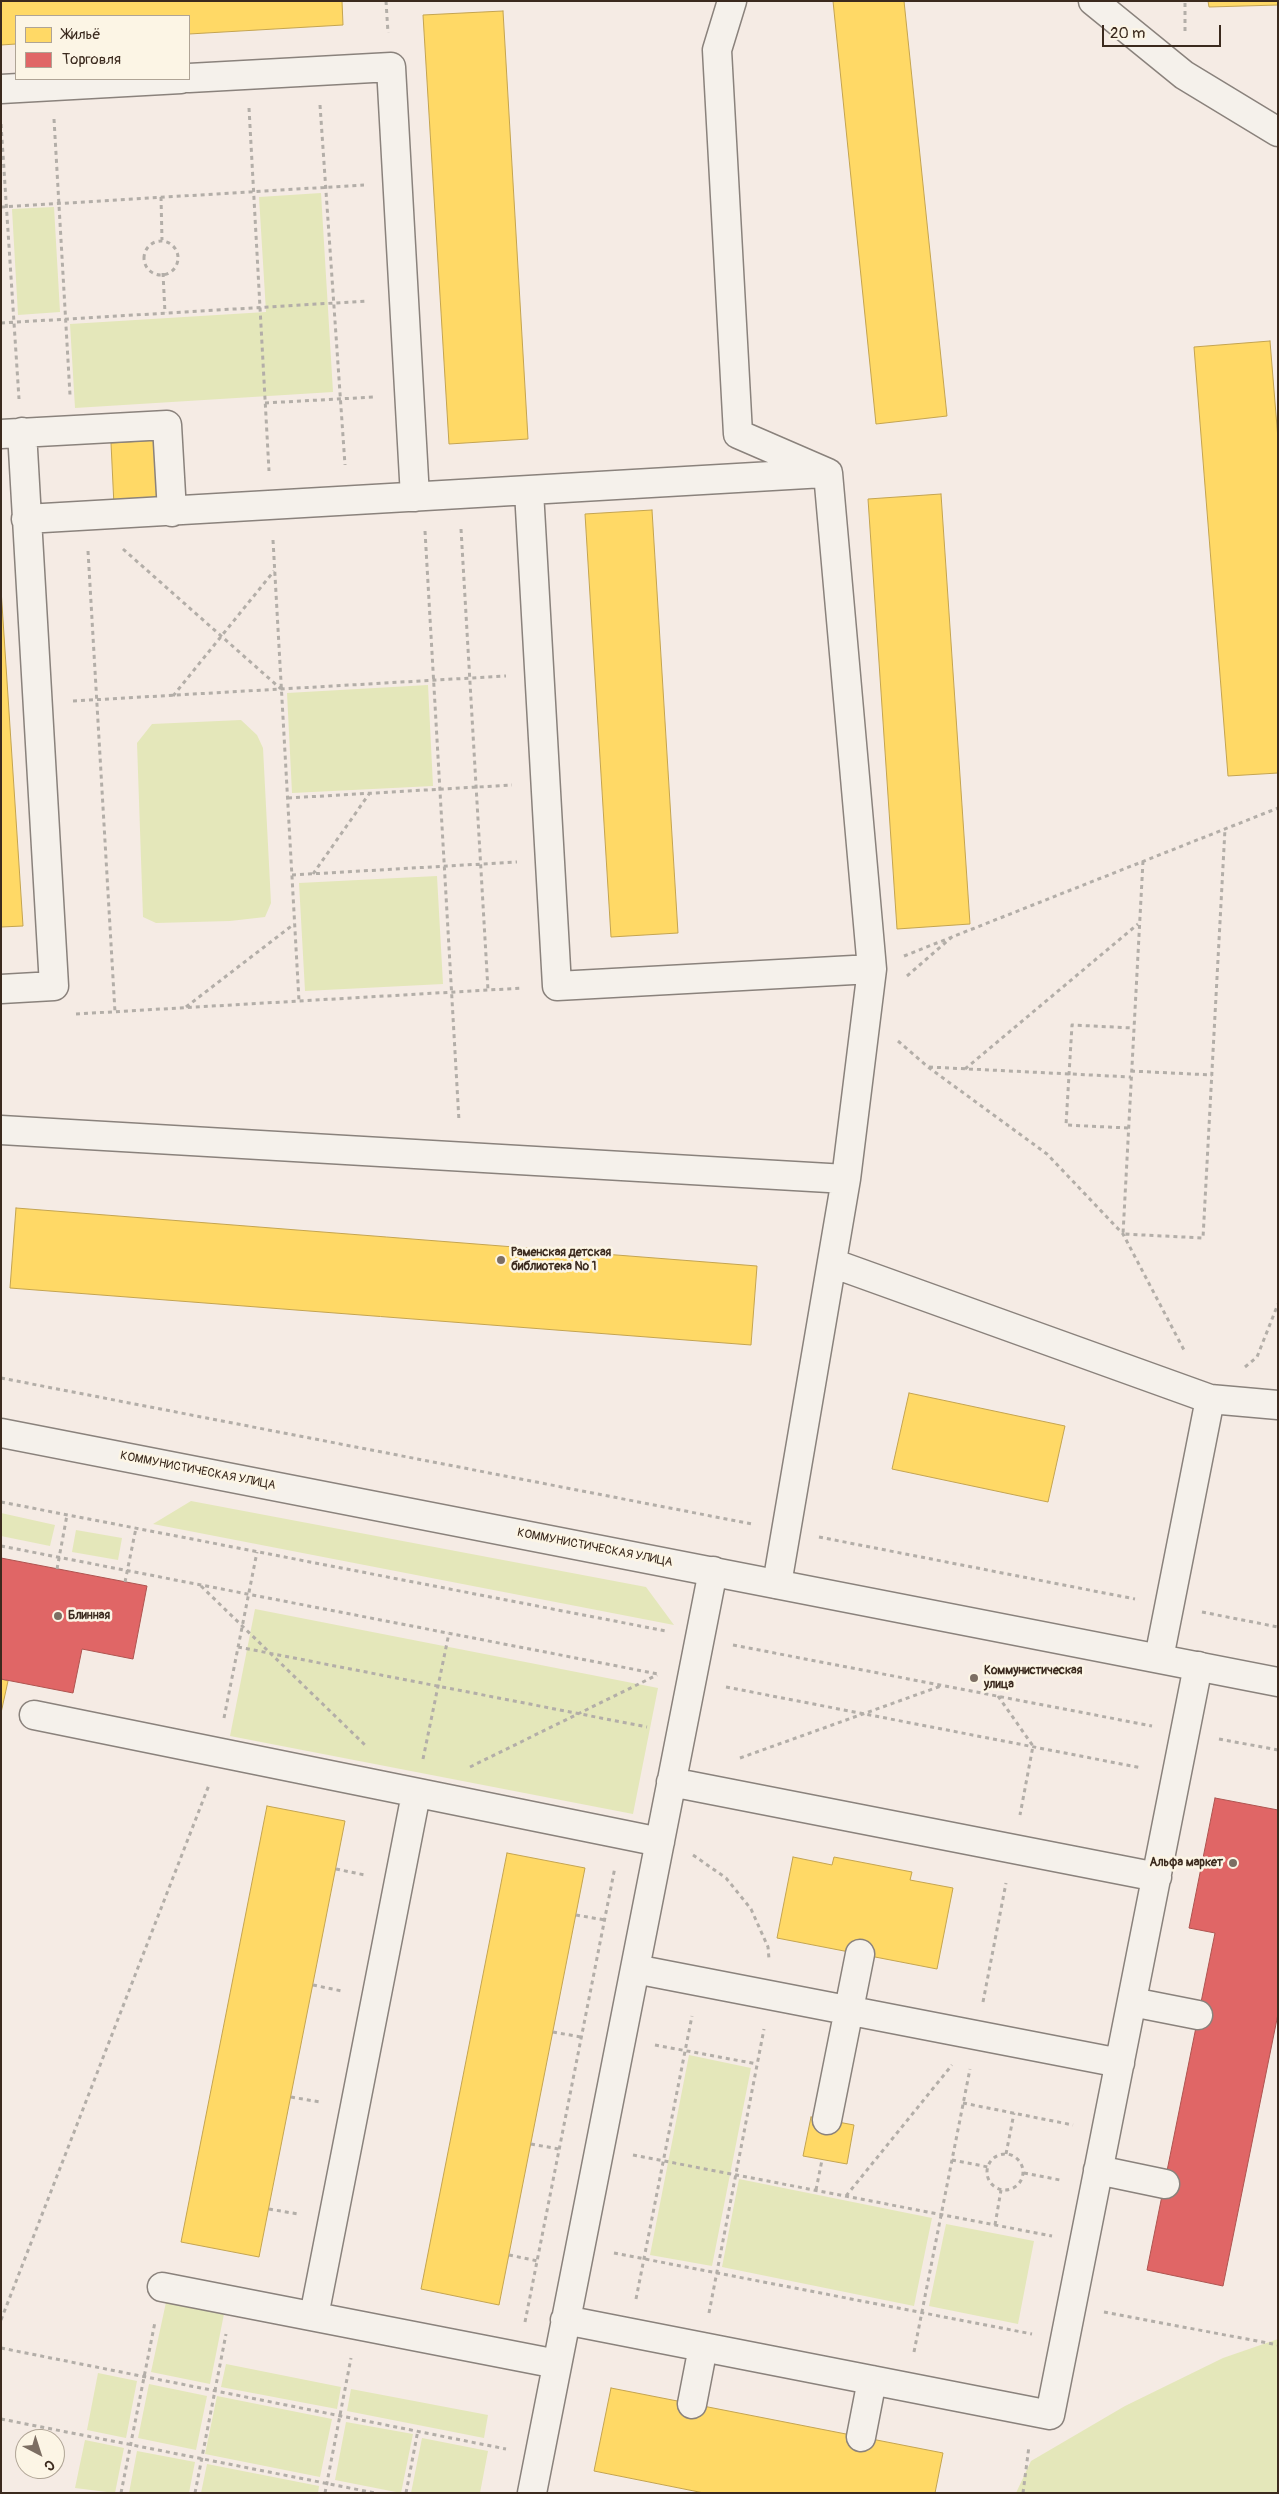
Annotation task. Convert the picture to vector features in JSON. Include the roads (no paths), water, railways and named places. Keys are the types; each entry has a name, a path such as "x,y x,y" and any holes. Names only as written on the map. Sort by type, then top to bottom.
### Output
{"main road":[{"path":"732,1 717,50 738,434 828,473"},
{"path":"1093,1 1123,14 1184,75 1278,132"},
{"path":"190,78 391,67 410,395 419,497"},
{"path":"1,89 163,80"},
{"path":"1,989 54,986 26,519 11,433 167,425 172,512"},
{"path":"26,519 828,473"},
{"path":"777,1584 846,1179 865,1013 872,969 828,473"},
{"path":"529,491 556,986 872,969"},
{"path":"1,1130 846,1179"},
{"path":"832,1263 1210,1399 1278,1405"},
{"path":"1159,1658 1210,1399"},
{"name":"КОММУНИСТИЧЕСКАЯ УЛИЦА","path":"1,1433 1278,1682"},
{"path":"532,2493 713,1571"},
{"path":"566,2320 1050,2415 1198,1666"},
{"path":"34,1715 217,1754 660,1842"},
{"path":"671,1782 1156,1877"},
{"path":"314,2316 416,1794"},
{"path":"827,2120 860,1954"},
{"path":"635,1969 1120,2063"},
{"path":"1132,2002 1198,2016"},
{"path":"1098,2170 1164,2184"},
{"path":"162,2287 557,2364"},
{"path":"692,2404 703,2347"},
{"path":"861,2437 872,2380"}],"place":[{"name":"Раменская детская библиотека № 1","path":"501,1260"},
{"name":"Блинная","path":"58,1616"},
{"name":"Коммунистическая улица","path":"974,1678"},
{"name":"Альфа маркет","path":"1233,1863"}]}
